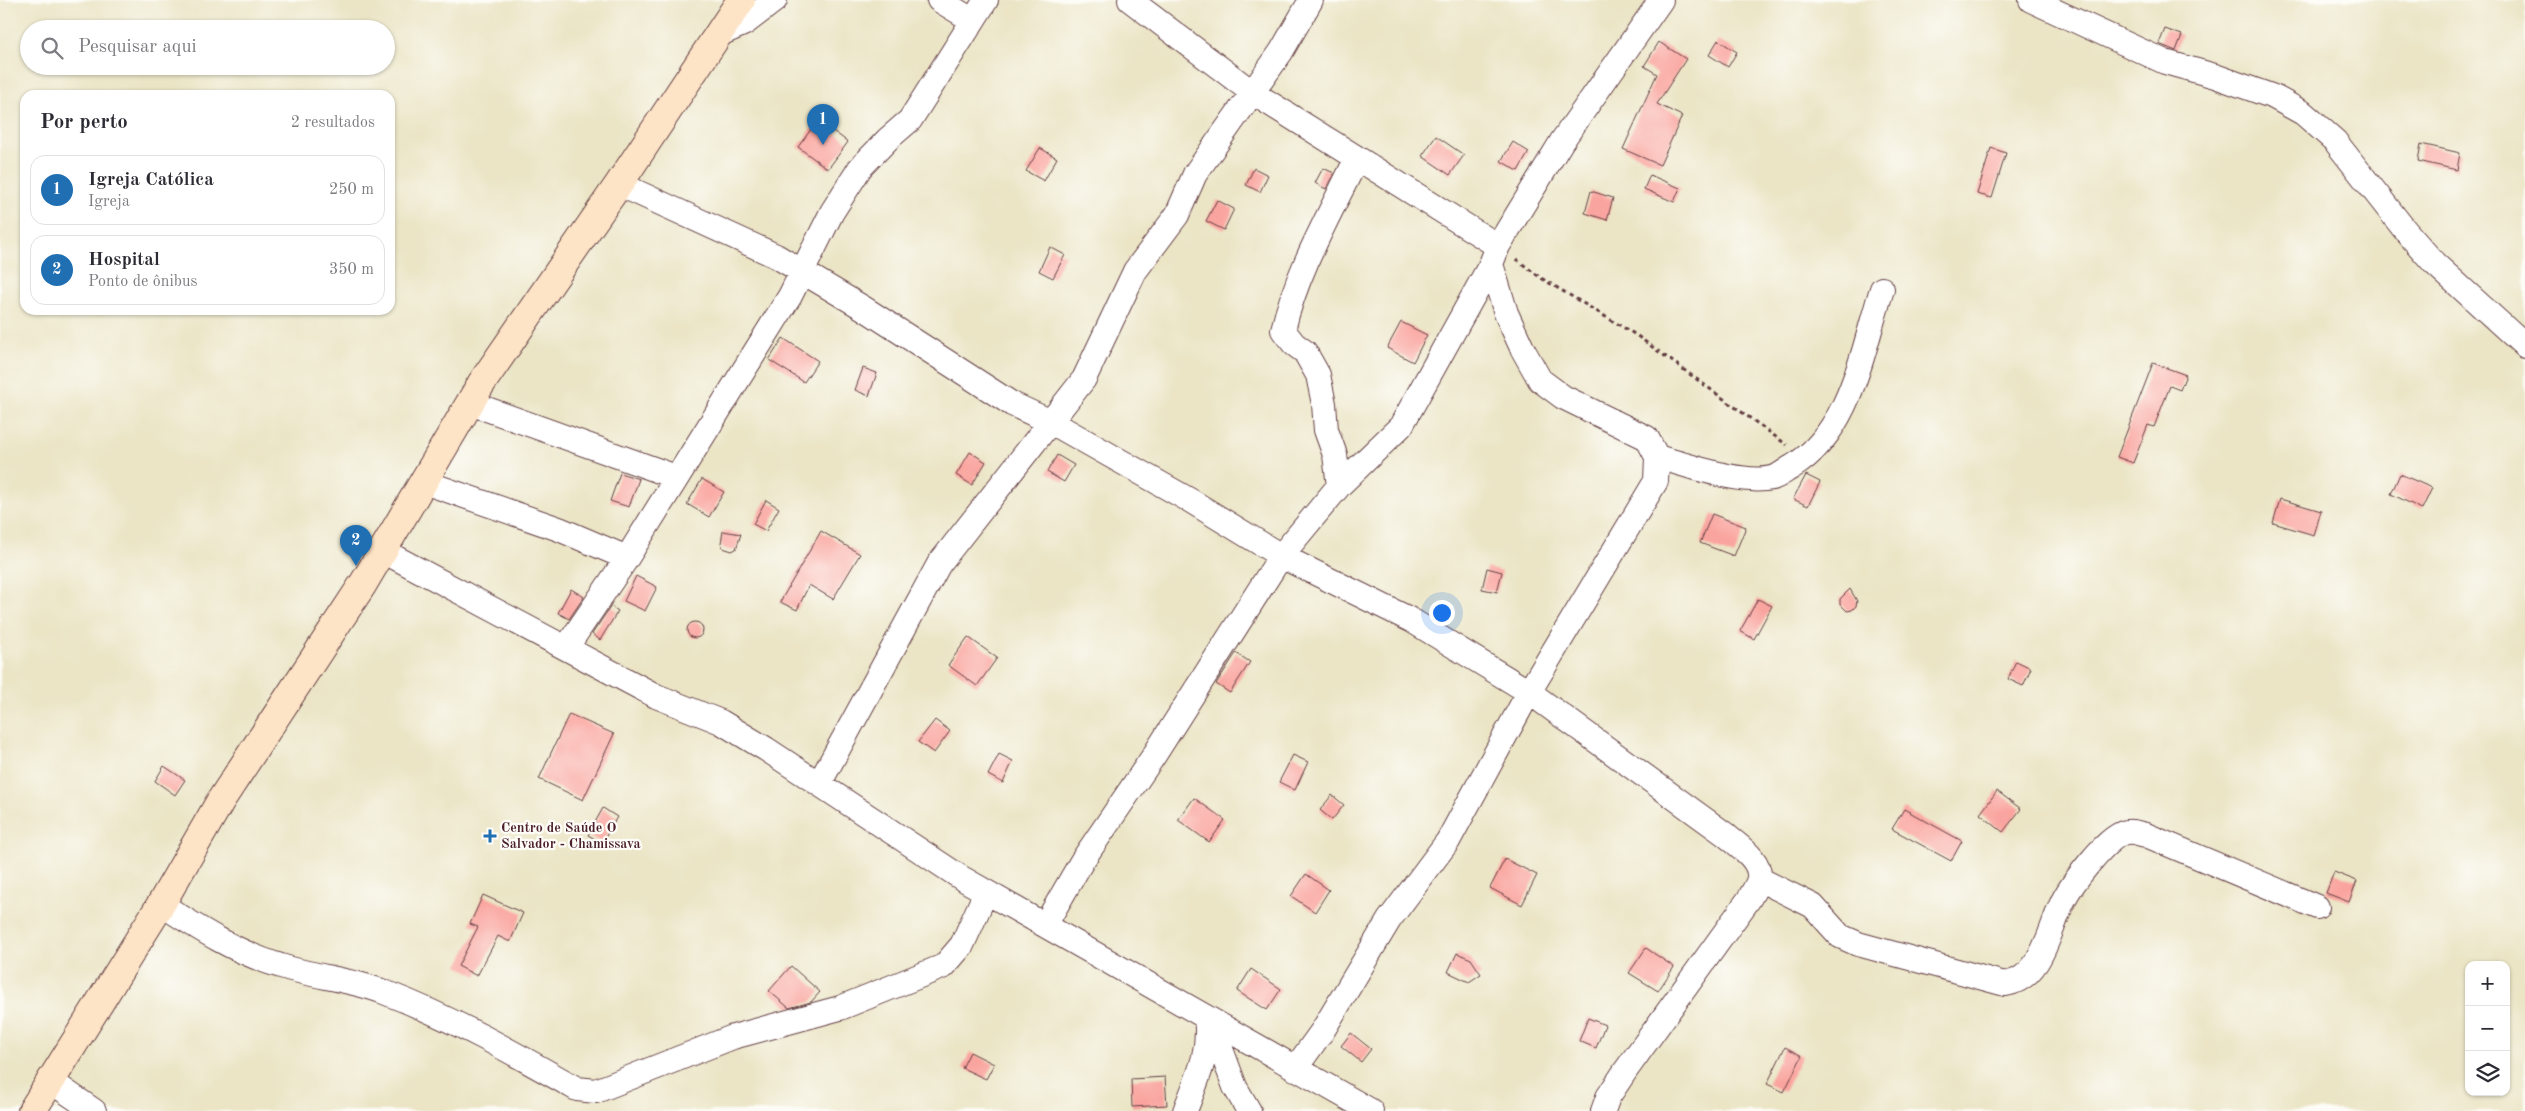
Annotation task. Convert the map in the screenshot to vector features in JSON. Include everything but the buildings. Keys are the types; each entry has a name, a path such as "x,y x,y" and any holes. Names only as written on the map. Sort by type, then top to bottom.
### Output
{"street":[{"path":"32,1111 49,1080 161,904 222,800 383,551 470,403 720,34 741,0"},
{"path":"720,34 746,23 776,0"},
{"path":"939,0 972,20"},
{"path":"566,648 627,558 790,296 832,212 860,168 888,139 910,120 986,0"},
{"path":"1130,0 1253,93 1357,158 1495,255 1506,313 1522,348 1540,380 1562,397 1647,438 1657,458 1656,481 1529,692 1448,841 1389,920 1323,1030 1295,1069"},
{"path":"819,784 939,564 1084,378 1136,271 1177,215 1195,174 1281,52 1311,0"},
{"path":"1045,925 1082,861 1153,757 1281,556 1338,486 1401,426 1495,255 1562,141 1662,0"},
{"path":"2031,0 2165,62 2215,76 2274,97 2303,112 2335,141 2404,230 2434,263 2525,346"},
{"path":"1338,486 1335,455 1326,430 1324,404 1318,375 1304,352 1294,344 1283,330 1309,258 1357,158"},
{"path":"619,184 776,256 1012,404 1051,422 1191,501 1281,556 1411,620 1529,692 1726,835 1748,854 1758,866 1759,878 1749,900 1608,1097 1604,1111"},
{"path":"1657,458 1737,478 1773,478 1806,458 1822,443 1842,412 1882,289"},
{"path":"470,403 676,477"},
{"path":"424,482 559,529 627,558"},
{"path":"383,551 656,696 720,722 986,892 1045,925 1207,1026 1295,1069 1371,1111"},
{"path":"1759,878 1813,906 1840,936 1858,944 2005,984 2017,982 2028,974 2040,957 2064,899 2106,844 2126,832 2146,834 2317,907"},
{"path":"161,904 204,932 242,951 281,966 383,991 471,1029 577,1088 596,1091 733,1037 840,1008 944,966 962,945 986,892"},
{"path":"1185,1111 1205,1058 1207,1026"},
{"path":"1207,1026 1218,1041 1235,1088 1249,1111"},
{"path":"49,1080 94,1111"}],"path":[{"path":"1495,255 1541,278 1636,335 1806,458"}],"place":[{"name":"Igreja Católica","path":"823,145"},
{"name":"Hospital","path":"356,566"},
{"name":"Centro de Saúde O Salvador - Chamissava","path":"490,836"}]}
